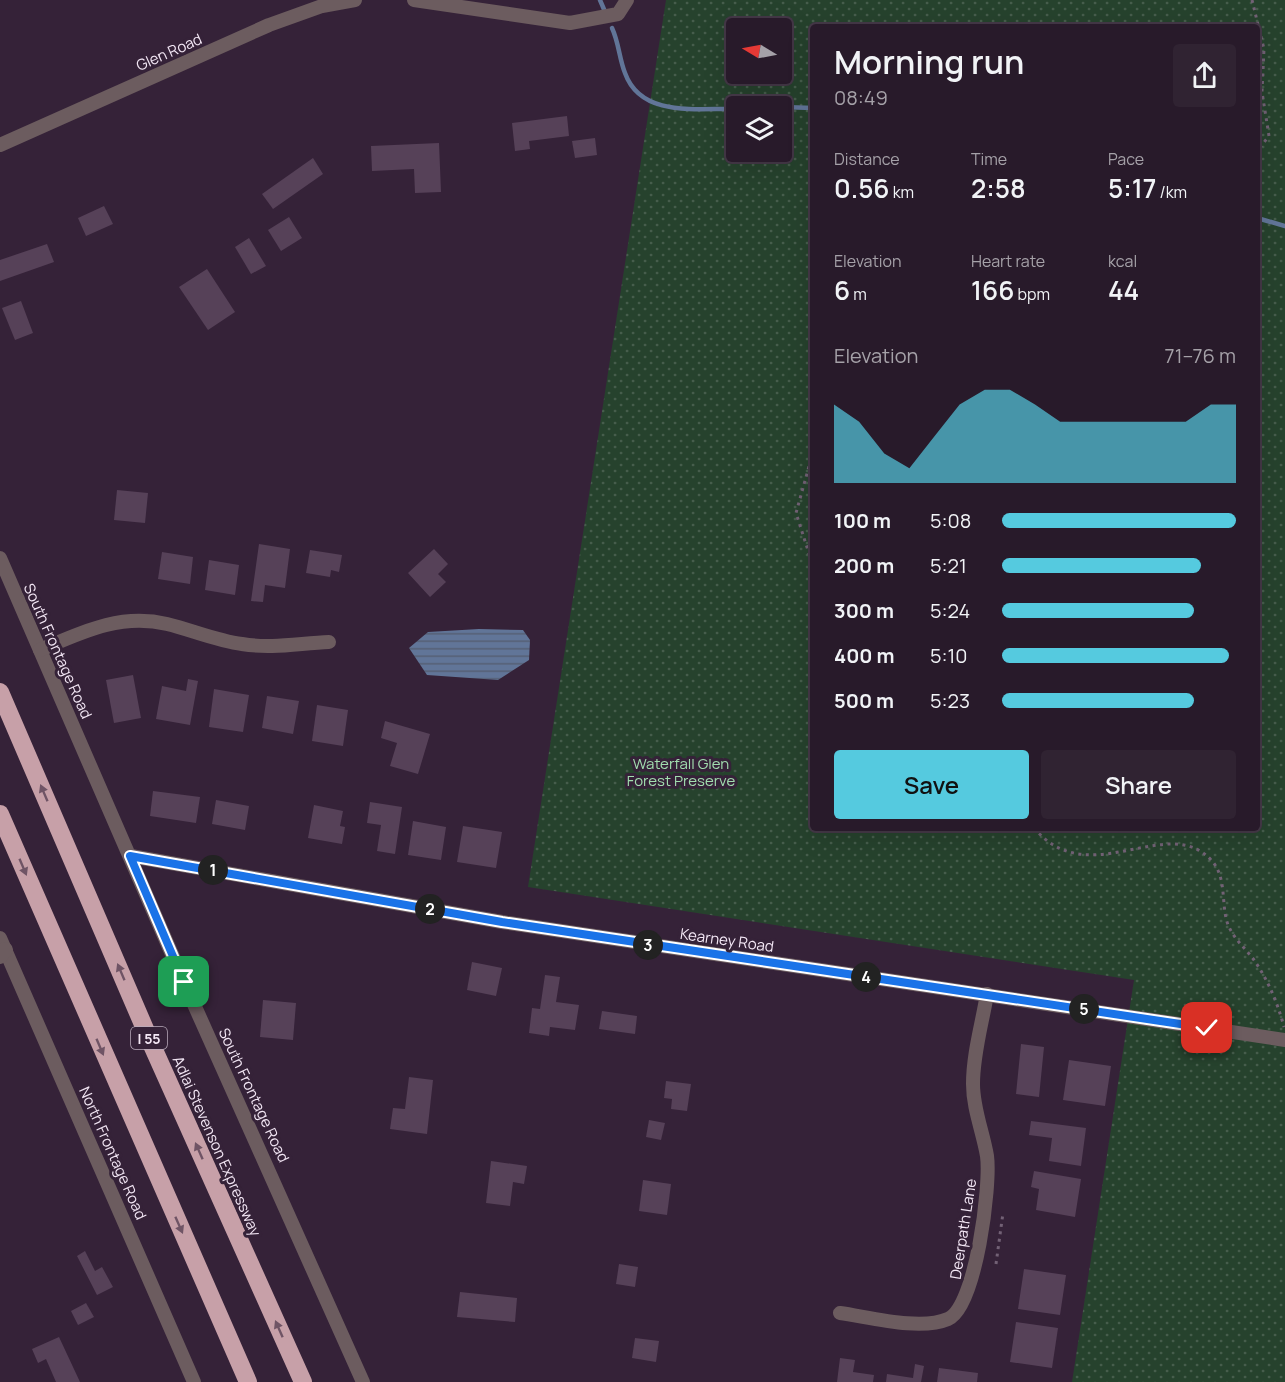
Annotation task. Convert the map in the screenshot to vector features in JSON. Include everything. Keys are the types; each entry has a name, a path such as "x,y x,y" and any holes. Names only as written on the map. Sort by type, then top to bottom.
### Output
{"highway":[{"name":"Adlai Stevenson Expressway","path":"0,692 156,1054 303,1382"},
{"path":"0,814 248,1382"}],"street":[{"name":"Glen Road","path":"0,145 269,25 322,6 355,0"},
{"path":"414,0 570,23 618,14 627,0"},
{"name":"South Frontage Road","path":"0,558 184,982 363,1382"},
{"path":"40,650 96,626 124,621 156,622 241,644 289,646 329,642"},
{"name":"Kearney Road","path":"130,856 502,922 1285,1040"},
{"name":"North Frontage Road","path":"2,948 194,1382"},
{"name":"Deerpath Lane","path":"840,1313 906,1322 934,1322 949,1319 962,1308 971,1288 988,1181 987,1156 973,1086 987,994"}],"path":[{"path":"1252,0 1257,24"},
{"path":"1260,36 1263,49 1262,92 1269,136 1260,147"},
{"path":"810,463 796,513 810,557"},
{"path":"1037,831 1054,847 1067,853 1084,856 1151,845 1191,848 1202,853 1213,862 1218,871 1228,925 1270,988 1285,1029"},
{"path":"996,1264 1003,1214"}],"green space":[{"name":"Waterfall Glen Forest Preserve","path":"666,0 1285,0 1285,1382 1072,1382 1134,980 528,887"}],"water":[{"path":"479,629 523,630 530,640 529,660 498,680 427,675 409,648 428,632"}],"building":[{"path":"567,116 569,136 529,141 530,149 515,151 512,123"},
{"path":"595,138 597,155 575,158 572,141"},
{"path":"439,143 441,192 415,193 414,169 372,171 371,146"},
{"path":"313,158 323,174 273,209 262,194"},
{"path":"104,206 113,224 86,236 78,218"},
{"path":"289,217 302,238 281,251 268,230"},
{"path":"249,238 266,266 251,274 235,247"},
{"path":"47,244 54,262 0,281 0,260"},
{"path":"207,269 235,312 208,330 179,287"},
{"path":"21,301 33,333 15,340 2,308"},
{"path":"117,490 148,493 145,523 114,520"},
{"path":"259,544 290,549 285,588 265,585 263,602 251,601"},
{"path":"434,549 448,564 438,574 446,582 430,597 408,573"},
{"path":"310,550 342,555 339,572 331,570 330,577 306,573"},
{"path":"162,552 193,557 190,584 158,579"},
{"path":"209,560 239,565 235,595 205,590"},
{"path":"133,675 141,718 114,723 106,680"},
{"path":"188,679 198,681 190,725 156,719 162,686 186,691"},
{"path":"214,689 249,695 243,732 209,727"},
{"path":"267,696 299,701 293,734 262,728"},
{"path":"317,705 348,710 343,746 312,741"},
{"path":"385,721 430,734 418,774 390,766 397,743 381,738"},
{"path":"153,791 200,797 196,823 150,816"},
{"path":"216,800 249,806 245,830 212,824"},
{"path":"370,802 402,807 395,854 377,851 381,825 367,823"},
{"path":"314,805 343,811 340,826 345,827 342,844 308,838"},
{"path":"413,821 446,827 441,860 408,855"},
{"path":"463,826 502,832 496,868 457,862"},
{"path":"472,962 502,968 496,996 467,990"},
{"path":"545,975 560,977 556,1002 579,1005 575,1030 550,1027 549,1036 529,1033 532,1008 540,1009"},
{"path":"263,1000 296,1003 293,1040 260,1037"},
{"path":"602,1011 637,1016 635,1034 599,1029"},
{"path":"1021,1044 1044,1047 1039,1097 1016,1094"},
{"path":"1069,1060 1111,1066 1105,1106 1063,1100"},
{"path":"409,1077 433,1080 427,1134 390,1129 393,1108 405,1109"},
{"path":"666,1081 691,1084 687,1111 671,1109 672,1099 664,1098"},
{"path":"649,1120 665,1123 661,1140 646,1137"},
{"path":"1031,1121 1086,1128 1081,1166 1049,1161 1052,1138 1029,1135"},
{"path":"491,1161 527,1166 524,1184 513,1182 510,1206 486,1203"},
{"path":"1034,1171 1081,1179 1075,1217 1036,1210 1039,1189 1031,1187"},
{"path":"643,1180 671,1184 667,1215 639,1211"},
{"path":"85,1251 95,1271 102,1267 113,1287 97,1295 77,1256"},
{"path":"619,1264 638,1267 635,1287 616,1284"},
{"path":"1024,1269 1066,1275 1060,1315 1018,1309"},
{"path":"460,1292 517,1298 515,1322 457,1317"},
{"path":"86,1303 94,1317 78,1325 71,1311"},
{"path":"1016,1322 1058,1328 1052,1368 1010,1362"},
{"path":"59,1337 80,1382 56,1382 46,1359 38,1363 32,1349"},
{"path":"635,1338 659,1341 656,1362 632,1358"},
{"path":"840,1358 855,1360 853,1372 874,1375 873,1382 837,1382"},
{"path":"915,1364 924,1366 921,1382 886,1382 887,1374 913,1378"},
{"path":"939,1368 978,1373 977,1382 937,1382"}],"waterway":[{"path":"600,0 606,14"},
{"path":"612,28 625,73 633,87 644,97 672,108 726,109"},
{"path":"792,107 810,108"},
{"path":"1260,219 1285,226"}],"route":[{"path":"184,982 130,856 502,922 1207,1028"}]}
